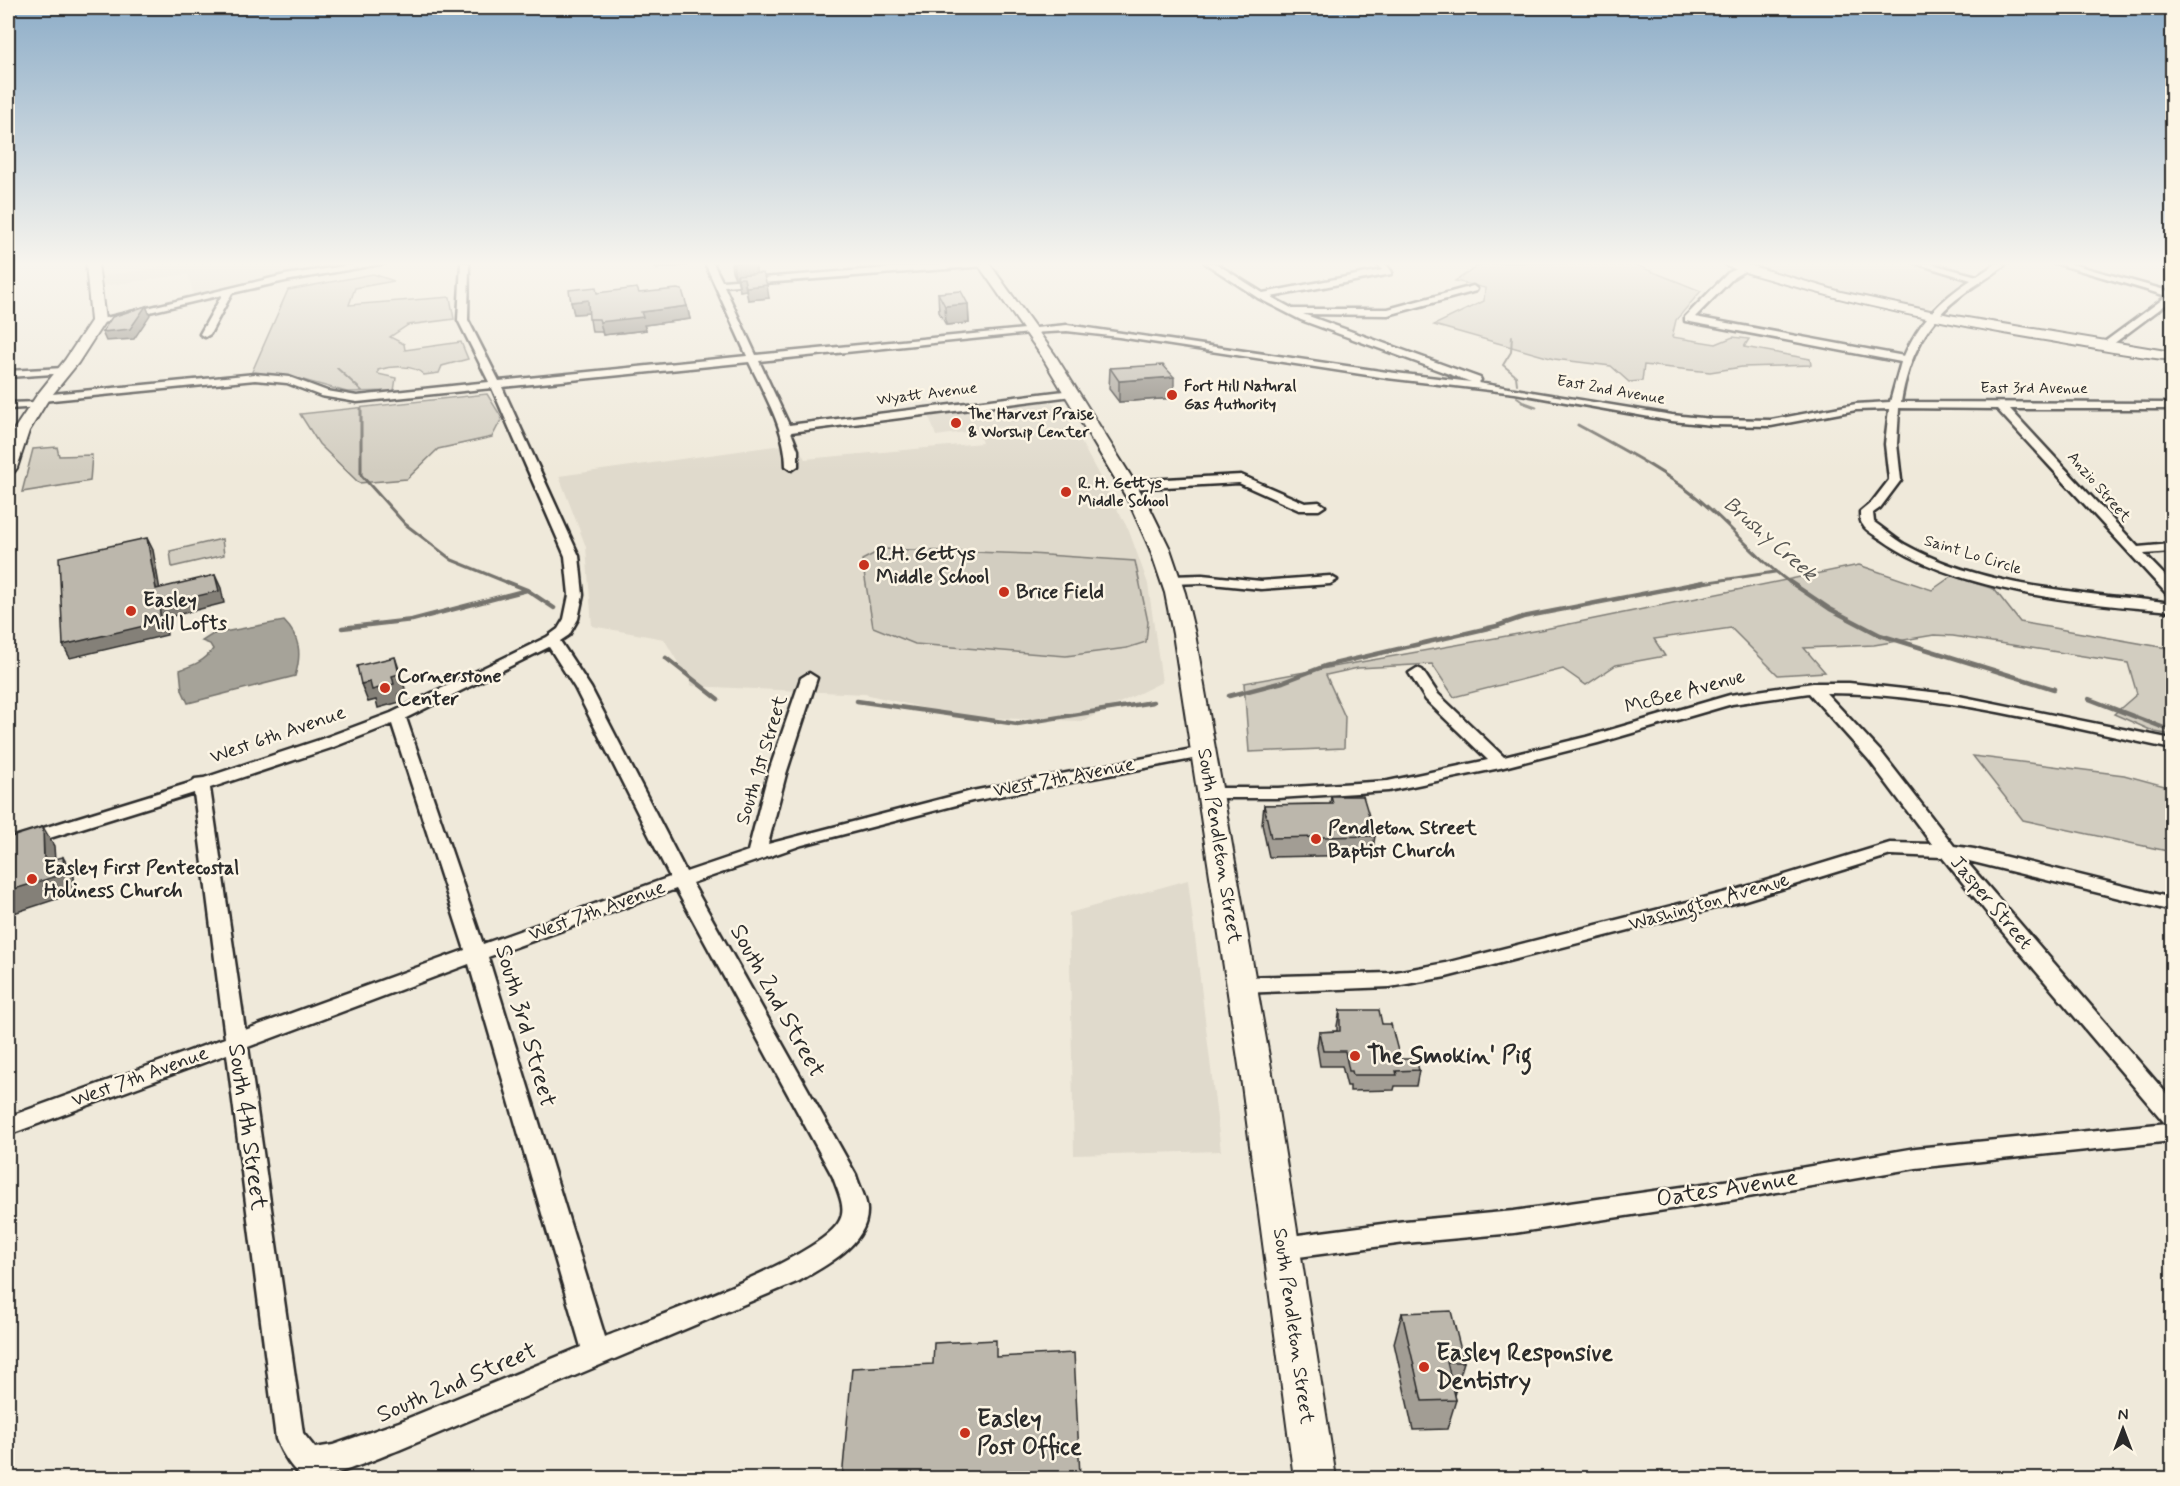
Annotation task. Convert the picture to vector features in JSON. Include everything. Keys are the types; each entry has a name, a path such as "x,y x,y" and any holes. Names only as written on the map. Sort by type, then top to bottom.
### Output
{"main road":[{"path":"8,468 21,431 90,332"},
{"name":"South Pendleton Street","path":"1032,332 1128,485 1160,549 1171,580 1184,634 1241,985 1283,1248 1315,1479"},
{"path":"2033,332 2172,356"}],"street":[{"path":"469,332 496,386 572,556 576,595 571,619 564,632 552,640"},
{"path":"740,332 785,429 792,450 792,466"},
{"name":"East 2nd Avenue","path":"8,406 255,377 289,380 325,394 357,399 1008,332"},
{"name":"East 2nd Avenue","path":"1107,332 1387,375 1515,390 1672,418 1742,424 1772,423 1856,407 1895,405"},
{"path":"1342,332 1472,378 1515,390"},
{"path":"1760,332 1908,360"},
{"path":"1895,405 1908,360 1921,332"},
{"path":"2106,345 2122,332"},
{"path":"8,374 64,371"},
{"name":"Wyatt Avenue","path":"785,429 1072,393"},
{"name":"East 3rd Avenue","path":"1895,405 2167,406"},
{"name":"Saint Lo Circle","path":"1895,405 1891,444 1895,480 1876,504 1866,512 1868,524 1884,538 1913,554 1948,568 2028,589 2072,597 2172,608"},
{"name":"Anzio Street","path":"2000,405 2062,469 2133,551 2172,591"},
{"path":"2167,406 2172,414"},
{"path":"1128,485 1241,479 1303,507 1319,506"},
{"path":"2133,551 2172,548"},
{"path":"1171,580 1202,579 1261,585 1330,580"},
{"name":"West 6th Avenue","path":"8,844 325,744 397,716 552,640"},
{"name":"South 2nd Street","path":"309,1464 333,1459 399,1436 790,1273 834,1246 853,1223 855,1209 844,1175 681,880 583,688 552,640"},
{"path":"1417,673 1432,697 1500,763"},
{"name":"South 1st Street","path":"756,854 777,774 809,678"},
{"name":"McBee Avenue","path":"1210,793 1278,793 1388,786 1500,763 1592,740 1730,700 1813,688 1849,688 1949,699 2172,744"},
{"name":"Jasper Street","path":"1813,688 1875,756 1949,852 2172,1115"},
{"name":"South 3rd Street","path":"397,716 476,954 596,1352"},
{"name":"West 7th Avenue","path":"8,1126 476,954 796,841 972,796 1203,752"},
{"name":"South 4th Street","path":"201,783 290,1439 309,1464"},
{"name":"Washington Avenue","path":"1241,985 1390,980 1424,974 1742,895 1890,849 1974,855 2172,904"},
{"name":"Oates Avenue","path":"1283,1248 1405,1232 1514,1222 1731,1190 1916,1158 2172,1132"}],"shaded area":[{"path":"269,332 397,332 390,337 404,344 405,350 461,342 468,359 442,366 439,373 424,375 420,371 408,368 378,370 378,374 396,378 394,391 347,392 285,375 251,374"},
{"path":"1460,332 1673,332 1672,337 1716,344 1733,337 1749,339 1744,347 1810,359 1811,365 1742,367 1710,372 1644,365 1642,381 1629,382 1611,366 1554,359"},
{"path":"487,394 502,418 492,437 438,449 407,479 359,483 319,444 300,414"},
{"name":"R.H. Gettys Middle School","path":"1048,400 1068,418 1129,531 1148,584 1162,682 1083,721 961,717 865,694 692,686 664,639 592,626 586,547 559,476 796,443 805,459 982,443 978,432 1023,424 936,436 929,416"},
{"path":"57,447 59,456 92,455 90,481 22,492 33,449"},
{"path":"222,539 224,555 172,567 170,551"},
{"name":"Brice Field","path":"883,549 1031,554 1135,561 1148,622 1146,642 1127,648 1066,656 915,644 873,627 862,560"},
{"path":"1859,565 1932,590 1952,576 1994,589 2020,622 2172,649 2172,735 2155,732 2114,714 2137,694 2128,663 1934,635 1874,645 1804,648 1825,672 1778,675 1731,628 1654,639 1665,656 1616,665 1586,685 1563,669 1454,697 1432,664 1358,668 1326,675 1345,717 1344,748 1249,752 1244,683 1540,630"},
{"path":"284,621 293,633 298,646 295,676 188,703 182,690 180,670 203,660 210,653 213,649 210,644 202,641 213,634"},
{"path":"1973,756 2124,775 2172,788 2172,852 2023,820"},
{"path":"1188,880 1221,1151 1074,1155 1069,913"}],"building":[{"path":"1163,365 1174,377 1119,381 1110,368"},
{"name":"Easley Mill Lofts","path":"147,538 156,589 215,575 219,591 159,605 161,622 63,645 59,557"},
{"path":"395,657 399,674 392,676 394,684 372,690 370,682 361,684 357,666"},
{"path":"1331,796 1363,796 1375,836 1271,838 1264,805 1333,804"},
{"path":"43,827 44,862 63,857 64,874 8,891 8,838"},
{"name":"The Smokin' Pig","path":"1340,1010 1379,1010 1382,1024 1391,1024 1400,1059 1416,1059 1419,1070 1396,1071 1397,1075 1353,1075 1352,1071 1349,1071 1345,1051 1323,1051 1319,1032 1340,1031"},
{"path":"1451,1311 1464,1362 1447,1362 1456,1400 1422,1401 1402,1313"},
{"name":"Easley Post Office","path":"996,1340 996,1357 1074,1353 1080,1476 1093,1475 1093,1479 842,1479 852,1368 933,1364 934,1343"}],"waterway":[{"name":"Brushy Creek","path":"1512,336 1511,352 1503,365 1516,376 1517,384"},
{"path":"337,368 362,391"},
{"name":"Brushy Creek","path":"1517,397 1526,404"},
{"name":"Brushy Creek","path":"1522,402 1526,404"},
{"name":"Brushy Creek","path":"1526,404 1536,407"},
{"path":"361,409 361,475 405,524 452,560 511,584"},
{"name":"Brushy Creek","path":"1578,425 1683,487 1792,584"},
{"path":"1696,584 1775,572"},
{"path":"507,582 527,590"},
{"path":"1229,696 1283,682 1325,666 1497,626 1523,617 1704,582"},
{"name":"Brushy Creek","path":"1790,582 1830,609 1880,635 2054,689"},
{"path":"342,628 412,620 527,590"},
{"path":"527,590 554,608"},
{"path":"666,658 718,699"},
{"name":"Brushy Creek","path":"2089,699 2172,731"},
{"path":"857,701 1017,724 1153,702"}],"place":[{"name":"Fort Hill Natural Gas Authority","path":"1172,395"},
{"name":"The Harvest Praise & Worship Center","path":"956,423"},
{"name":"R. H. Gettys Middle School","path":"1066,492"},
{"name":"R.H. Gettys Middle School","path":"864,565"},
{"name":"Brice Field","path":"1004,592"},
{"name":"Easley Mill Lofts","path":"131,611"},
{"name":"Cornerstone Center","path":"385,688"},
{"name":"Pendleton Street Baptist Church","path":"1316,839"},
{"name":"Easley First Pentecostal Holiness Church","path":"32,879"},
{"name":"The Smokin' Pig","path":"1355,1056"},
{"name":"Easley Responsive Dentistry","path":"1424,1367"},
{"name":"Easley Post Office","path":"965,1433"}]}
